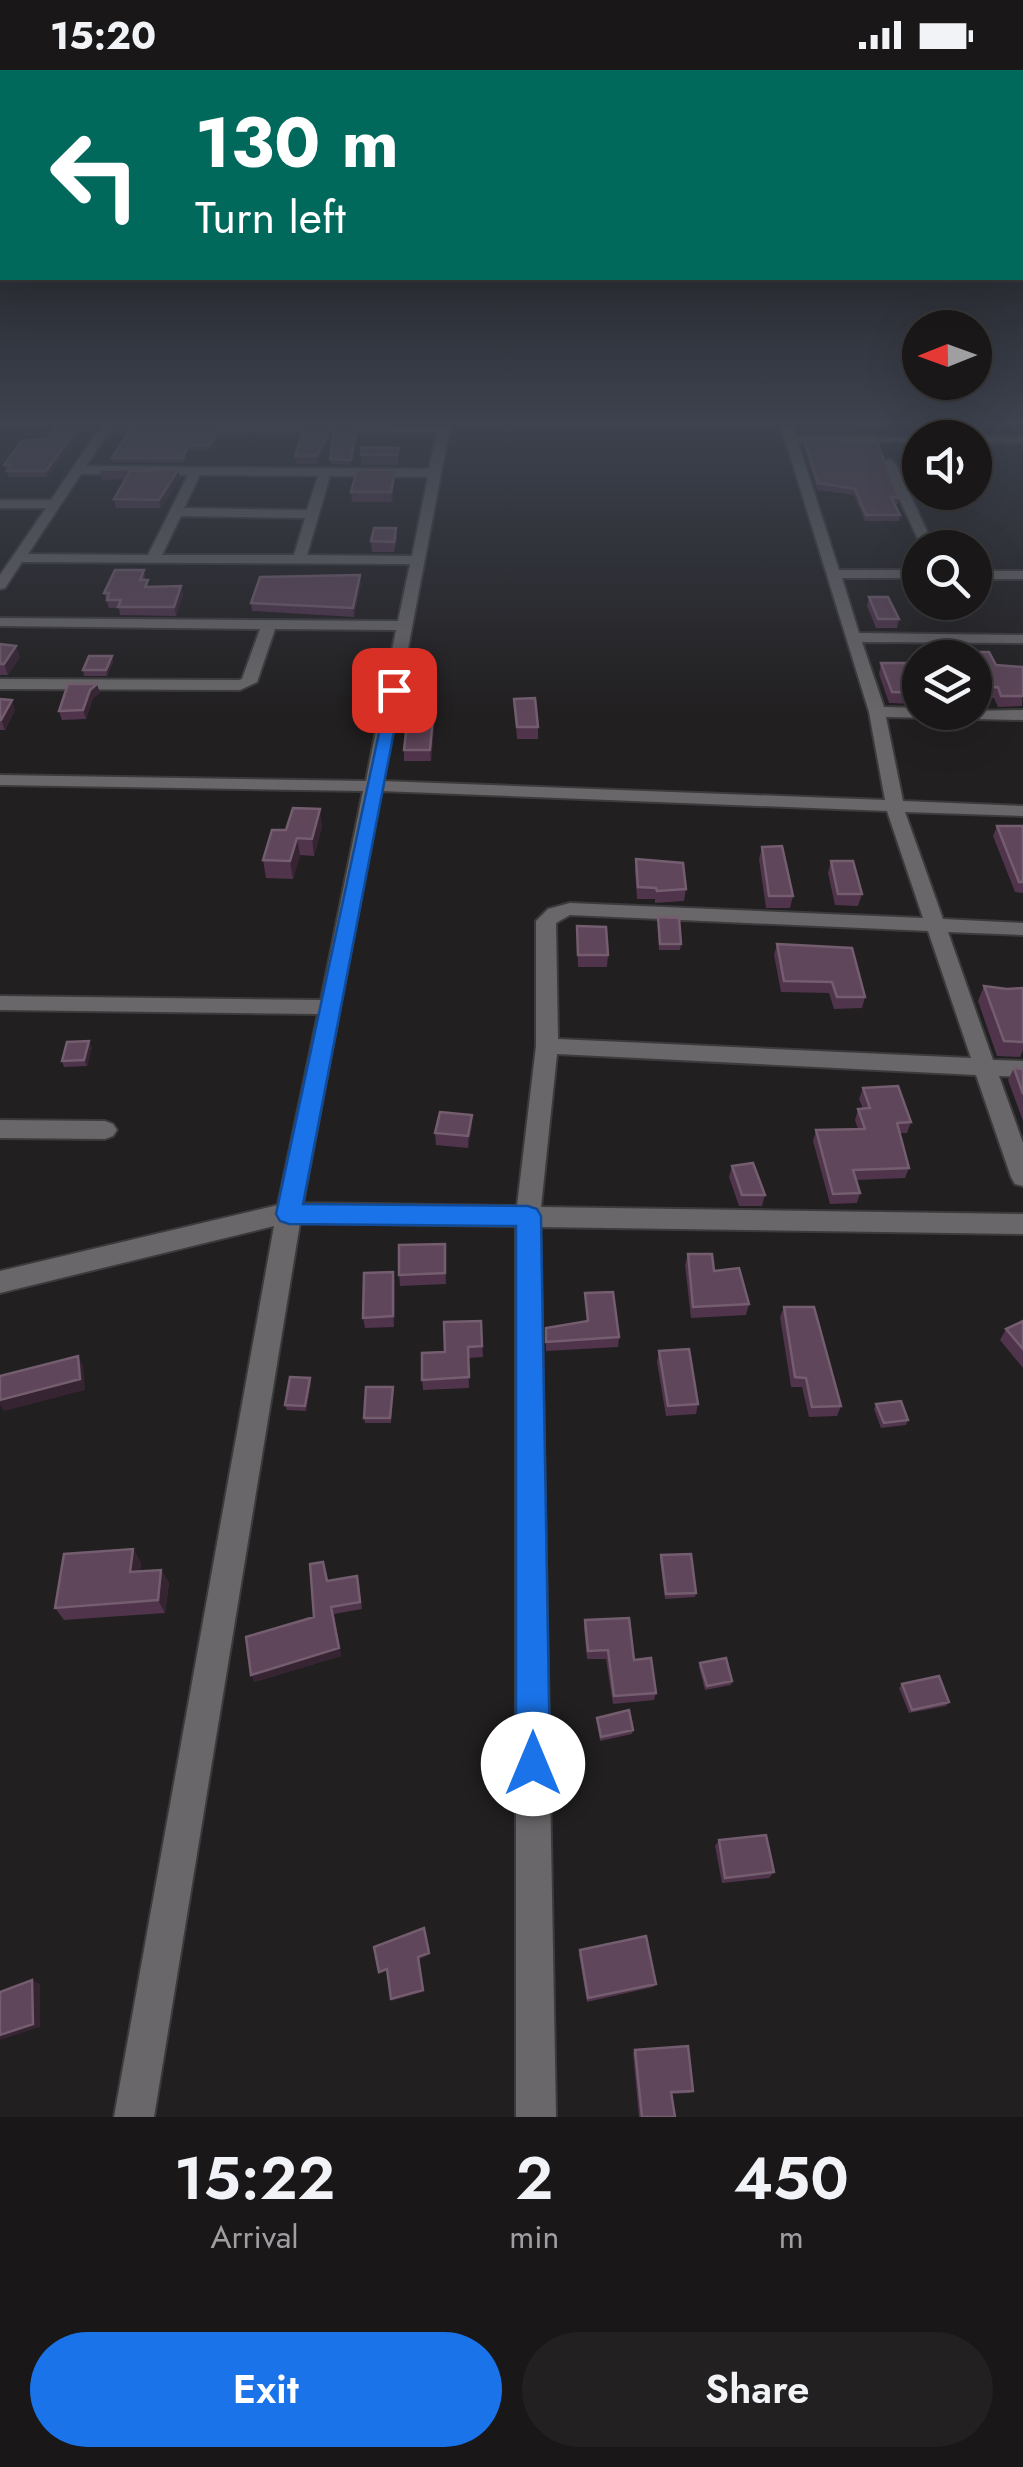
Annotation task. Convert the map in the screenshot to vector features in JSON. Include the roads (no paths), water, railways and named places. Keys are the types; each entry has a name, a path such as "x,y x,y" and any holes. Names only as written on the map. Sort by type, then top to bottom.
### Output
{"street":[{"path":"0,585 44,522"},
{"path":"153,559 171,522"},
{"path":"298,560 310,522"},
{"path":"134,2117 289,1214 426,522"},
{"path":"817,522 877,712 894,808 1023,1176"},
{"path":"18,558 420,560"},
{"path":"834,574 902,574"},
{"path":"992,575 1023,575"},
{"path":"0,622 407,626"},
{"path":"0,684 240,685 249,682 269,625"},
{"path":"854,637 1023,639"},
{"path":"877,712 1023,715"},
{"path":"0,780 376,786 1023,810"},
{"path":"536,2117 528,1216 548,1046 546,921 554,913 570,910 1023,930"},
{"path":"0,1003 330,1008"},
{"path":"548,1046 1023,1069"},
{"path":"0,1129 105,1130"},
{"path":"0,1282 234,1223 289,1214 1023,1224"}]}
